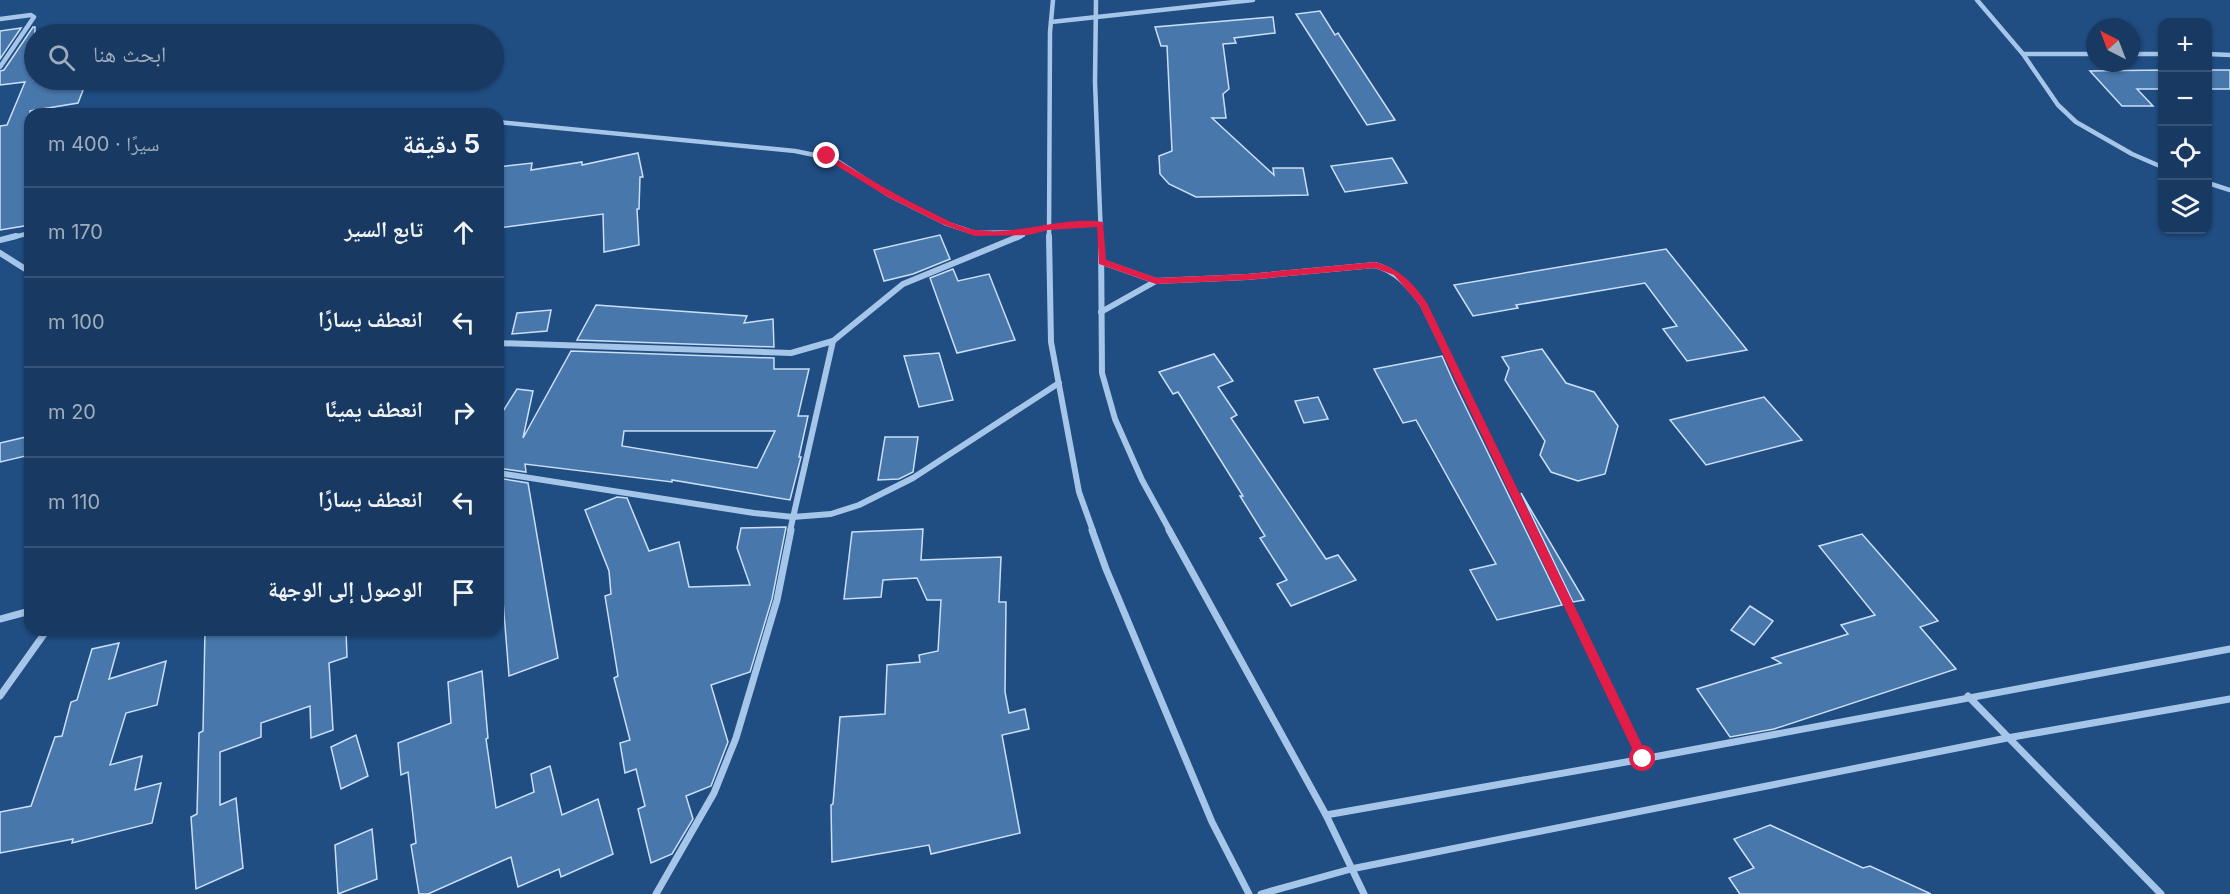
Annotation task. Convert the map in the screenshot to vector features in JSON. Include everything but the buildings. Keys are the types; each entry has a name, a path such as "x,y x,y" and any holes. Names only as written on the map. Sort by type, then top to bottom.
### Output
{"street":[{"path":"1053,0 1048,227 1051,342 1079,492 1106,568 1212,822 1249,894"},
{"path":"1096,0 1095,82 1102,262 1102,373 1115,419 1133,460 1326,815 1364,894"},
{"path":"1051,22 1096,19 1253,0"},
{"path":"1977,0 2023,54 2058,105 2076,122 2132,154 2158,165"},
{"path":"0,19 31,15 34,17 29,24"},
{"path":"0,67 24,32"},
{"path":"2023,54 2086,54"},
{"path":"2140,54 2158,54"},
{"path":"2212,54 2230,54"},
{"path":"504,123 827,156 889,195 945,222 975,233 1029,232"},
{"path":"2212,184 2230,190"},
{"path":"504,343 791,353 833,341 903,284 1029,232 1048,227 1101,224"},
{"path":"0,240 24,234"},
{"path":"0,253 24,268"},
{"path":"1102,262 1156,281 1247,277 1375,265 1389,268 1397,273 1422,303 1643,759"},
{"path":"1101,312 1156,281"},
{"path":"656,894 714,793 736,738 777,600 793,517 833,341"},
{"path":"504,474 663,500 793,517 831,514 859,505 913,478 1059,382"},
{"path":"0,619 24,613"},
{"path":"0,696 43,636"},
{"path":"1326,815 1643,759 1968,696 2230,649"},
{"path":"1968,696 2162,894"},
{"path":"1261,894 1351,869 2007,738 2230,699"}],"route":[{"path":"827,156 889,195 945,222 975,233 1010,234 1048,227 1101,224 1102,262 1156,281 1247,277 1375,265 1389,268 1397,273 1422,303 1643,759"}]}
